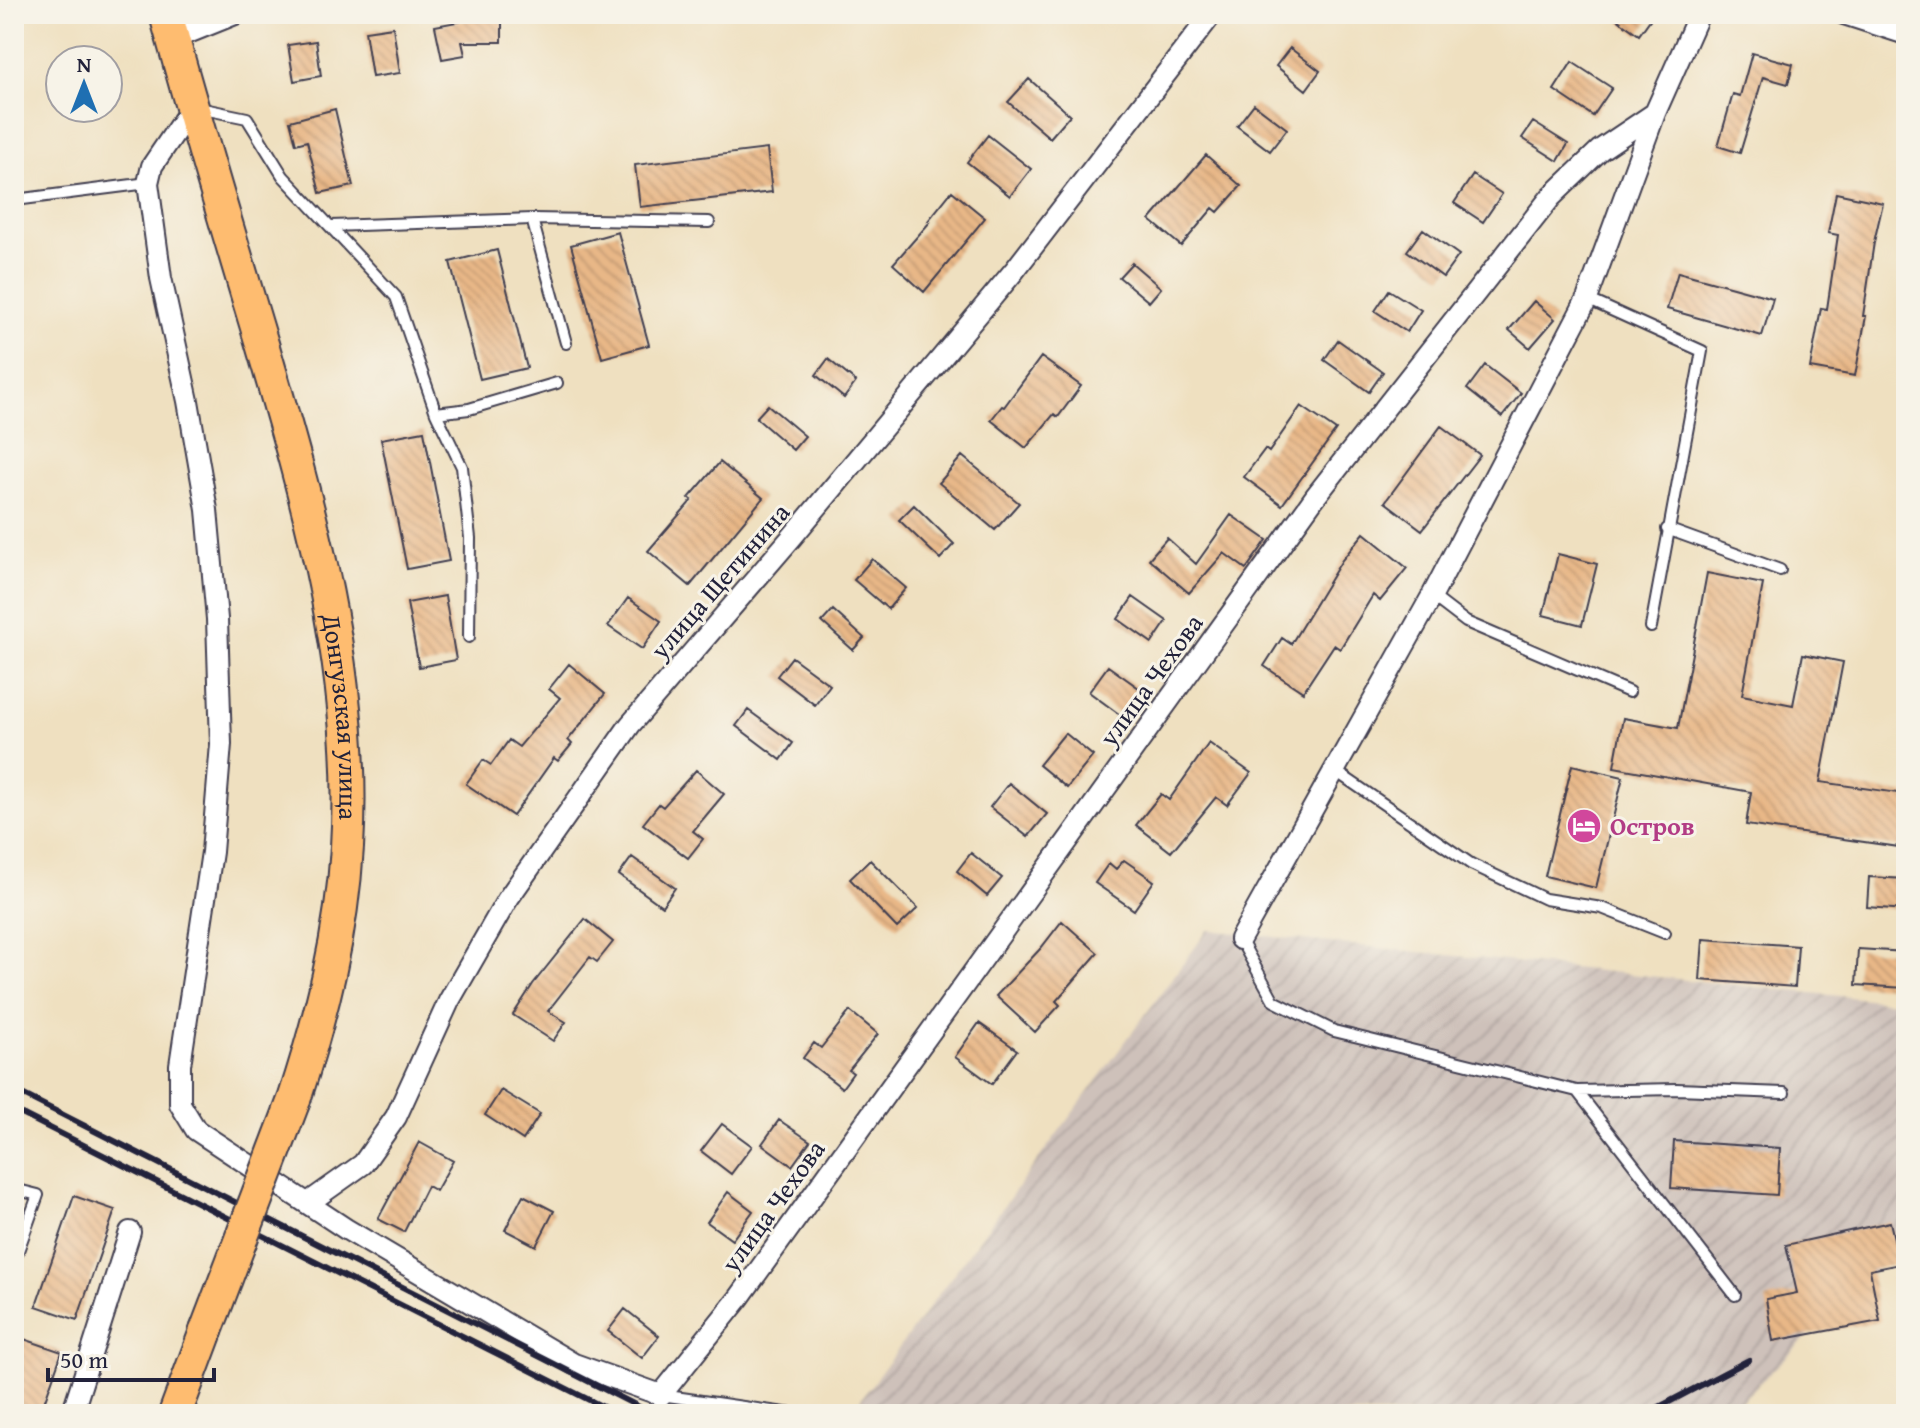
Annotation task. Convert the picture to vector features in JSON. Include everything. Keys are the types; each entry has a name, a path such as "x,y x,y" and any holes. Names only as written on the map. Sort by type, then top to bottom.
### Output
{"highway":[{"name":"Донгузская улица","path":"170,26 285,423 323,575 340,668 348,766 347,847 337,936 323,1006 294,1100 175,1414"}],"street":[{"path":"170,26 235,14"},
{"name":"улица Щетинина","path":"308,1203 363,1164 396,1117 449,1001 507,900 630,725 1014,271 1212,14"},
{"path":"1240,939 1432,596 1587,299 1655,113 1699,14"},
{"path":"1844,14 1906,34"},
{"path":"192,107 152,166 148,183 161,278 188,401 207,510 217,619 221,744 212,852 180,1065 180,1104 196,1130 346,1229 574,1364 661,1395"},
{"name":"улица Чехова","path":"661,1395 739,1298 1315,497 1551,197 1600,150 1655,113"},
{"path":"72,1414 130,1232"}],"lane":[{"path":"192,107 247,118 283,176 396,297 436,413 462,467 470,538 469,637"},
{"path":"23,199 148,183"},
{"path":"331,226 532,219 709,222"},
{"path":"532,219 566,343"},
{"path":"1587,299 1702,351 1651,627"},
{"path":"436,413 469,409 557,383"},
{"path":"1667,529 1780,570"},
{"path":"1432,596 1466,622 1629,692"},
{"path":"1334,770 1471,864 1545,899 1602,908 1665,933"},
{"path":"1240,939 1274,1001 1334,1031 1577,1091 1677,1089 1784,1093"},
{"path":"1577,1091 1735,1295"},
{"path":"14,1189 38,1195 14,1262"},
{"path":"661,1395 792,1414"}],"shaded area":[{"path":"1208,930 1906,1003 1906,1240 1728,1414 850,1414"}],"building":[{"path":"472,14 502,14 502,42 462,42 465,55 442,59 435,26 473,19"},
{"path":"1610,14 1654,14 1639,35"},
{"path":"393,27 400,73 372,77 365,31"},
{"path":"316,41 321,76 294,81 288,45"},
{"path":"1290,48 1320,71 1306,90 1276,66"},
{"path":"1752,53 1793,64 1788,84 1763,77 1740,153 1718,146 1733,94 1740,96"},
{"path":"1572,62 1612,88 1593,116 1554,90"},
{"path":"1029,79 1070,115 1050,138 1008,102"},
{"path":"1254,104 1287,129 1270,151 1237,126"},
{"path":"335,109 353,186 320,193 307,141 296,144 290,121"},
{"path":"1533,122 1568,144 1558,161 1522,138"},
{"path":"988,135 1031,169 1010,196 967,162"},
{"path":"767,149 772,192 640,207 635,165"},
{"path":"1206,155 1241,186 1218,212 1213,208 1181,246 1150,220"},
{"path":"1473,175 1502,194 1483,222 1454,203"},
{"path":"952,191 985,218 924,292 893,264"},
{"path":"1836,193 1883,203 1874,242 1863,316 1866,316 1855,376 1810,368 1821,308 1827,309 1838,235 1828,233"},
{"path":"1423,229 1459,255 1443,277 1407,251"},
{"path":"618,232 649,345 602,358 571,245"},
{"path":"497,250 527,368 480,379 450,262"},
{"path":"1132,263 1161,288 1149,302 1119,277"},
{"path":"1678,272 1773,298 1762,336 1667,309"},
{"path":"1389,290 1421,310 1407,332 1375,311"},
{"path":"1534,301 1555,319 1530,348 1509,330"},
{"path":"1338,340 1383,372 1369,392 1324,360"},
{"path":"1041,357 1081,386 1058,417 1054,414 1026,448 991,420"},
{"path":"828,359 856,382 844,398 816,375"},
{"path":"1485,365 1521,393 1502,417 1467,389"},
{"path":"768,405 805,436 793,450 756,418"},
{"path":"1301,406 1336,430 1282,505 1244,477 1265,449 1269,452"},
{"path":"1441,426 1480,455 1422,530 1385,502"},
{"path":"424,431 449,561 407,569 381,439"},
{"path":"962,456 1019,503 995,530 939,483"},
{"path":"720,462 763,498 690,586 648,551"},
{"path":"914,505 954,544 940,559 899,520"},
{"path":"1231,515 1267,540 1246,569 1224,553 1189,593 1149,559 1167,538 1196,564"},
{"path":"1364,533 1407,568 1380,601 1373,595 1340,649 1334,645 1303,692 1264,666 1282,638 1291,644 1342,560"},
{"path":"1558,554 1597,564 1582,625 1543,615"},
{"path":"872,559 906,588 888,609 854,580"},
{"path":"1707,573 1763,584 1742,695 1793,705 1803,654 1843,662 1820,782 1906,794 1906,848 1746,825 1751,792 1614,767 1623,718 1678,728"},
{"path":"445,596 456,660 419,667 407,603"},
{"path":"1133,597 1167,621 1152,643 1118,619"},
{"path":"628,598 661,621 642,649 608,626"},
{"path":"833,610 864,638 853,650 822,622"},
{"path":"792,657 830,685 815,705 777,676"},
{"path":"569,664 605,694 568,740 572,744 558,761 554,758 513,816 466,784 483,760 491,765 509,740 519,747 560,698 549,689"},
{"path":"1108,666 1143,691 1123,717 1089,692"},
{"path":"748,710 793,743 781,760 736,726"},
{"path":"1065,733 1093,756 1067,788 1039,765"},
{"path":"1209,743 1251,773 1227,805 1216,797 1171,852 1136,825 1161,794 1169,800"},
{"name":"Остров","path":"1572,765 1623,777 1596,888 1545,876"},
{"path":"696,770 724,794 693,831 703,839 688,858 643,824 659,804 663,807"},
{"path":"1009,783 1047,814 1028,837 990,807"},
{"path":"971,853 1002,878 987,896 957,871"},
{"path":"632,857 675,888 662,906 619,875"},
{"path":"870,860 918,908 897,928 850,879"},
{"path":"1124,860 1154,881 1134,910 1095,883 1109,863 1116,869"},
{"path":"1869,877 1906,879 1906,910 1867,907"},
{"path":"585,919 613,942 597,962 590,957 548,1011 566,1022 553,1041 513,1015 533,984"},
{"path":"1062,921 1098,953 1056,1001 1060,1005 1035,1032 996,996"},
{"path":"1703,939 1798,946 1795,987 1700,980"},
{"path":"1858,949 1906,952 1906,988 1856,985"},
{"path":"850,1011 878,1034 849,1070 853,1073 842,1088 803,1058 814,1043 821,1048"},
{"path":"979,1023 1017,1050 992,1084 955,1057"},
{"path":"501,1090 540,1114 523,1140 485,1115"},
{"path":"779,1120 810,1141 792,1166 762,1144"},
{"path":"722,1124 752,1146 731,1174 701,1151"},
{"path":"1674,1141 1780,1148 1777,1195 1671,1188"},
{"path":"419,1142 453,1161 436,1191 427,1186 404,1232 378,1219"},
{"path":"728,1192 753,1211 732,1240 707,1222"},
{"path":"523,1195 554,1211 536,1246 505,1230"},
{"path":"74,1196 115,1210 77,1320 36,1306"},
{"path":"1890,1222 1900,1264 1870,1270 1880,1321 1773,1341 1766,1299 1797,1293 1786,1245"},
{"path":"625,1309 659,1336 642,1358 608,1331"},
{"path":"21,1338 62,1352 40,1414 14,1414 14,1358"}],"railway":[{"path":"14,1090 653,1414"},
{"path":"14,1110 617,1414"},
{"path":"1646,1414 1749,1360"}],"place":[{"name":"Остров","path":"1584,826"}]}
